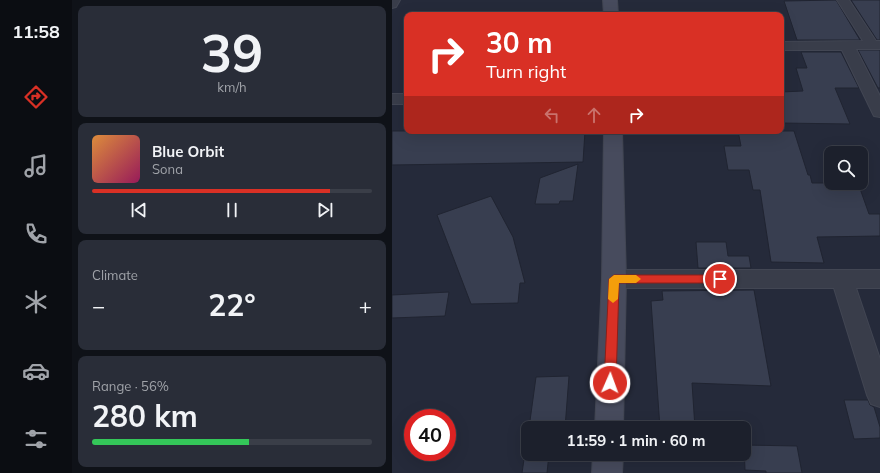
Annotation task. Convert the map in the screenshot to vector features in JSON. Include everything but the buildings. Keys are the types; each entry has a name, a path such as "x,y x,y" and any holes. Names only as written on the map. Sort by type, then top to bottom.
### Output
{"street":[{"path":"392,4 394,0"},
{"path":"610,0 611,12"},
{"path":"843,0 876,45"},
{"path":"847,45 880,112"},
{"path":"784,46 876,45"},
{"path":"392,99 404,99"},
{"path":"608,421 614,279 613,134"},
{"path":"614,279 880,279"},
{"path":"842,279 880,395"},
{"path":"607,473 608,461"}],"slow traffic":[{"path":"613,299 614,279 636,279"}],"route":[{"path":"610,383 614,279 720,279"}]}
